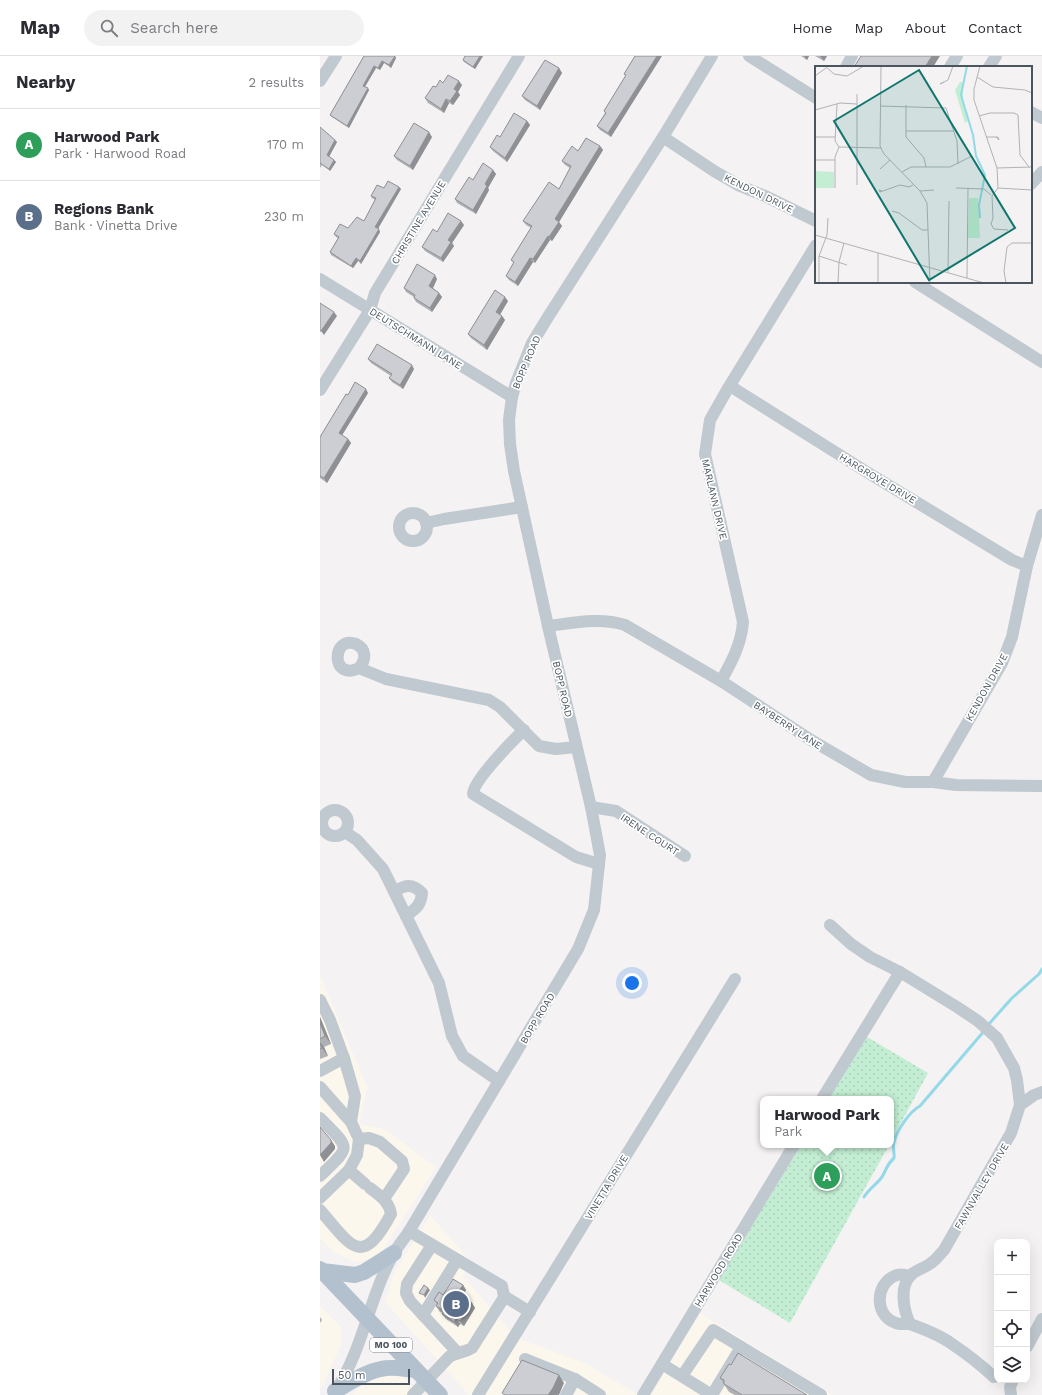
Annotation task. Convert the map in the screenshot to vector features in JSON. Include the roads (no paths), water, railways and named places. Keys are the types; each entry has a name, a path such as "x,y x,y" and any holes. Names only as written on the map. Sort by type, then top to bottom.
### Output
{"main road":[{"path":"321,1270 355,1275 364,1272 394,1253"},
{"name":"MO 100","path":"321,1270 429,1386"},
{"path":"334,1393 372,1371 390,1368 429,1386"}],"street":[{"path":"320,81 336,56"},
{"name":"CHRISTINE AVENUE","path":"320,390 370,310 374,293 519,56"},
{"name":"BOPP ROAD","path":"334,1393 352,1362 381,1281 394,1253 409,1231 578,949 594,910 600,855 591,807 548,626 522,507 510,444 509,420 512,397 530,349 548,317 712,56"},
{"path":"749,56 815,97"},
{"path":"847,66 852,56"},
{"path":"951,66 957,56"},
{"path":"990,66 996,56"},
{"path":"1032,113 1042,118"},
{"name":"KENDON DRIVE","path":"662,137 740,186 765,196 815,221"},
{"path":"1032,183 1042,172"},
{"name":"MARLANN DRIVE","path":"721,682 737,652 743,622 705,454 710,420 815,247"},
{"name":"DEUTSCHMANN LANE","path":"320,279 512,397"},
{"path":"917,283 1042,362"},
{"name":"HARGROVE DRIVE","path":"730,386 870,474 1012,560 1027,566"},
{"path":"426,523 522,507"},
{"name":"KENDON DRIVE","path":"933,782 1002,663 1012,637 1027,566 1042,516"},
{"name":"BAYBERRY LANE","path":"548,626 596,621 617,622 636,630 721,682 811,740 871,775 905,782 933,782 956,785 1042,786"},
{"path":"360,668 386,679 490,700 500,707 539,746 556,749 576,747"},
{"path":"524,730 508,745 487,771 473,789 473,794 576,857 599,864"},
{"name":"IRENE COURT","path":"591,807 616,811 685,856"},
{"path":"345,832 358,840 383,869 438,983 452,1036 463,1056 499,1081"},
{"path":"394,891 401,887 410,886 416,887 422,893 421,901 417,908 406,916"},
{"path":"830,925 851,944 870,957 900,972 978,1021 994,1035 1008,1055 1014,1068 1020,1105 1034,1095 1041,1093"},
{"path":"824,1096 900,972"},
{"name":"VINETTA DRIVE","path":"478,1395 735,979"},
{"path":"320,1000 330,1020 344,1058 355,1096 351,1122"},
{"path":"320,1071 344,1058"},
{"path":"1017,1080 1041,1093"},
{"path":"320,1087 351,1122 359,1139 358,1155 349,1170 320,1198"},
{"name":"FAWNVALLEY DRIVE","path":"994,1377 951,1343 928,1331 910,1324 899,1324 888,1318 881,1309 879,1298 883,1286 889,1280 898,1275 910,1276 930,1264 944,1250 1011,1133 1020,1105"},
{"path":"320,1118 343,1142 345,1148 342,1155 320,1176"},
{"path":"359,1139 369,1138 380,1142 402,1161 404,1169 384,1199"},
{"name":"HARWOOD ROAD","path":"643,1395 792,1148"},
{"path":"320,1210 350,1244 357,1248 365,1247 371,1243 391,1214 390,1206 384,1199 349,1170"},
{"path":"409,1231 502,1286 504,1296 475,1344 468,1350 450,1356 429,1386 412,1395"},
{"path":"432,1245 410,1279 406,1289 408,1297 458,1354"},
{"path":"423,1315 457,1260"},
{"path":"910,1276 904,1290 903,1300 910,1324"},
{"path":"504,1296 530,1312"},
{"path":"1030,1341 1042,1319"},
{"path":"682,1376 713,1330 820,1395"},
{"path":"662,1364 712,1395 741,1347"},
{"path":"506,1350 522,1364 576,1379 600,1395"},
{"path":"566,1395 576,1379"},
{"path":"1011,1395 1010,1387 1012,1383"}],"waterway":[{"path":"988,1025 1012,998 1039,974 1042,969"},
{"path":"894,1142 904,1121 916,1108 920,1106 985,1030"},
{"path":"864,1197 882,1177 891,1160 894,1158 893,1148"}],"place":[{"name":"Harwood Park","path":"827,1176"},
{"name":"Regions Bank","path":"456,1304"}]}
